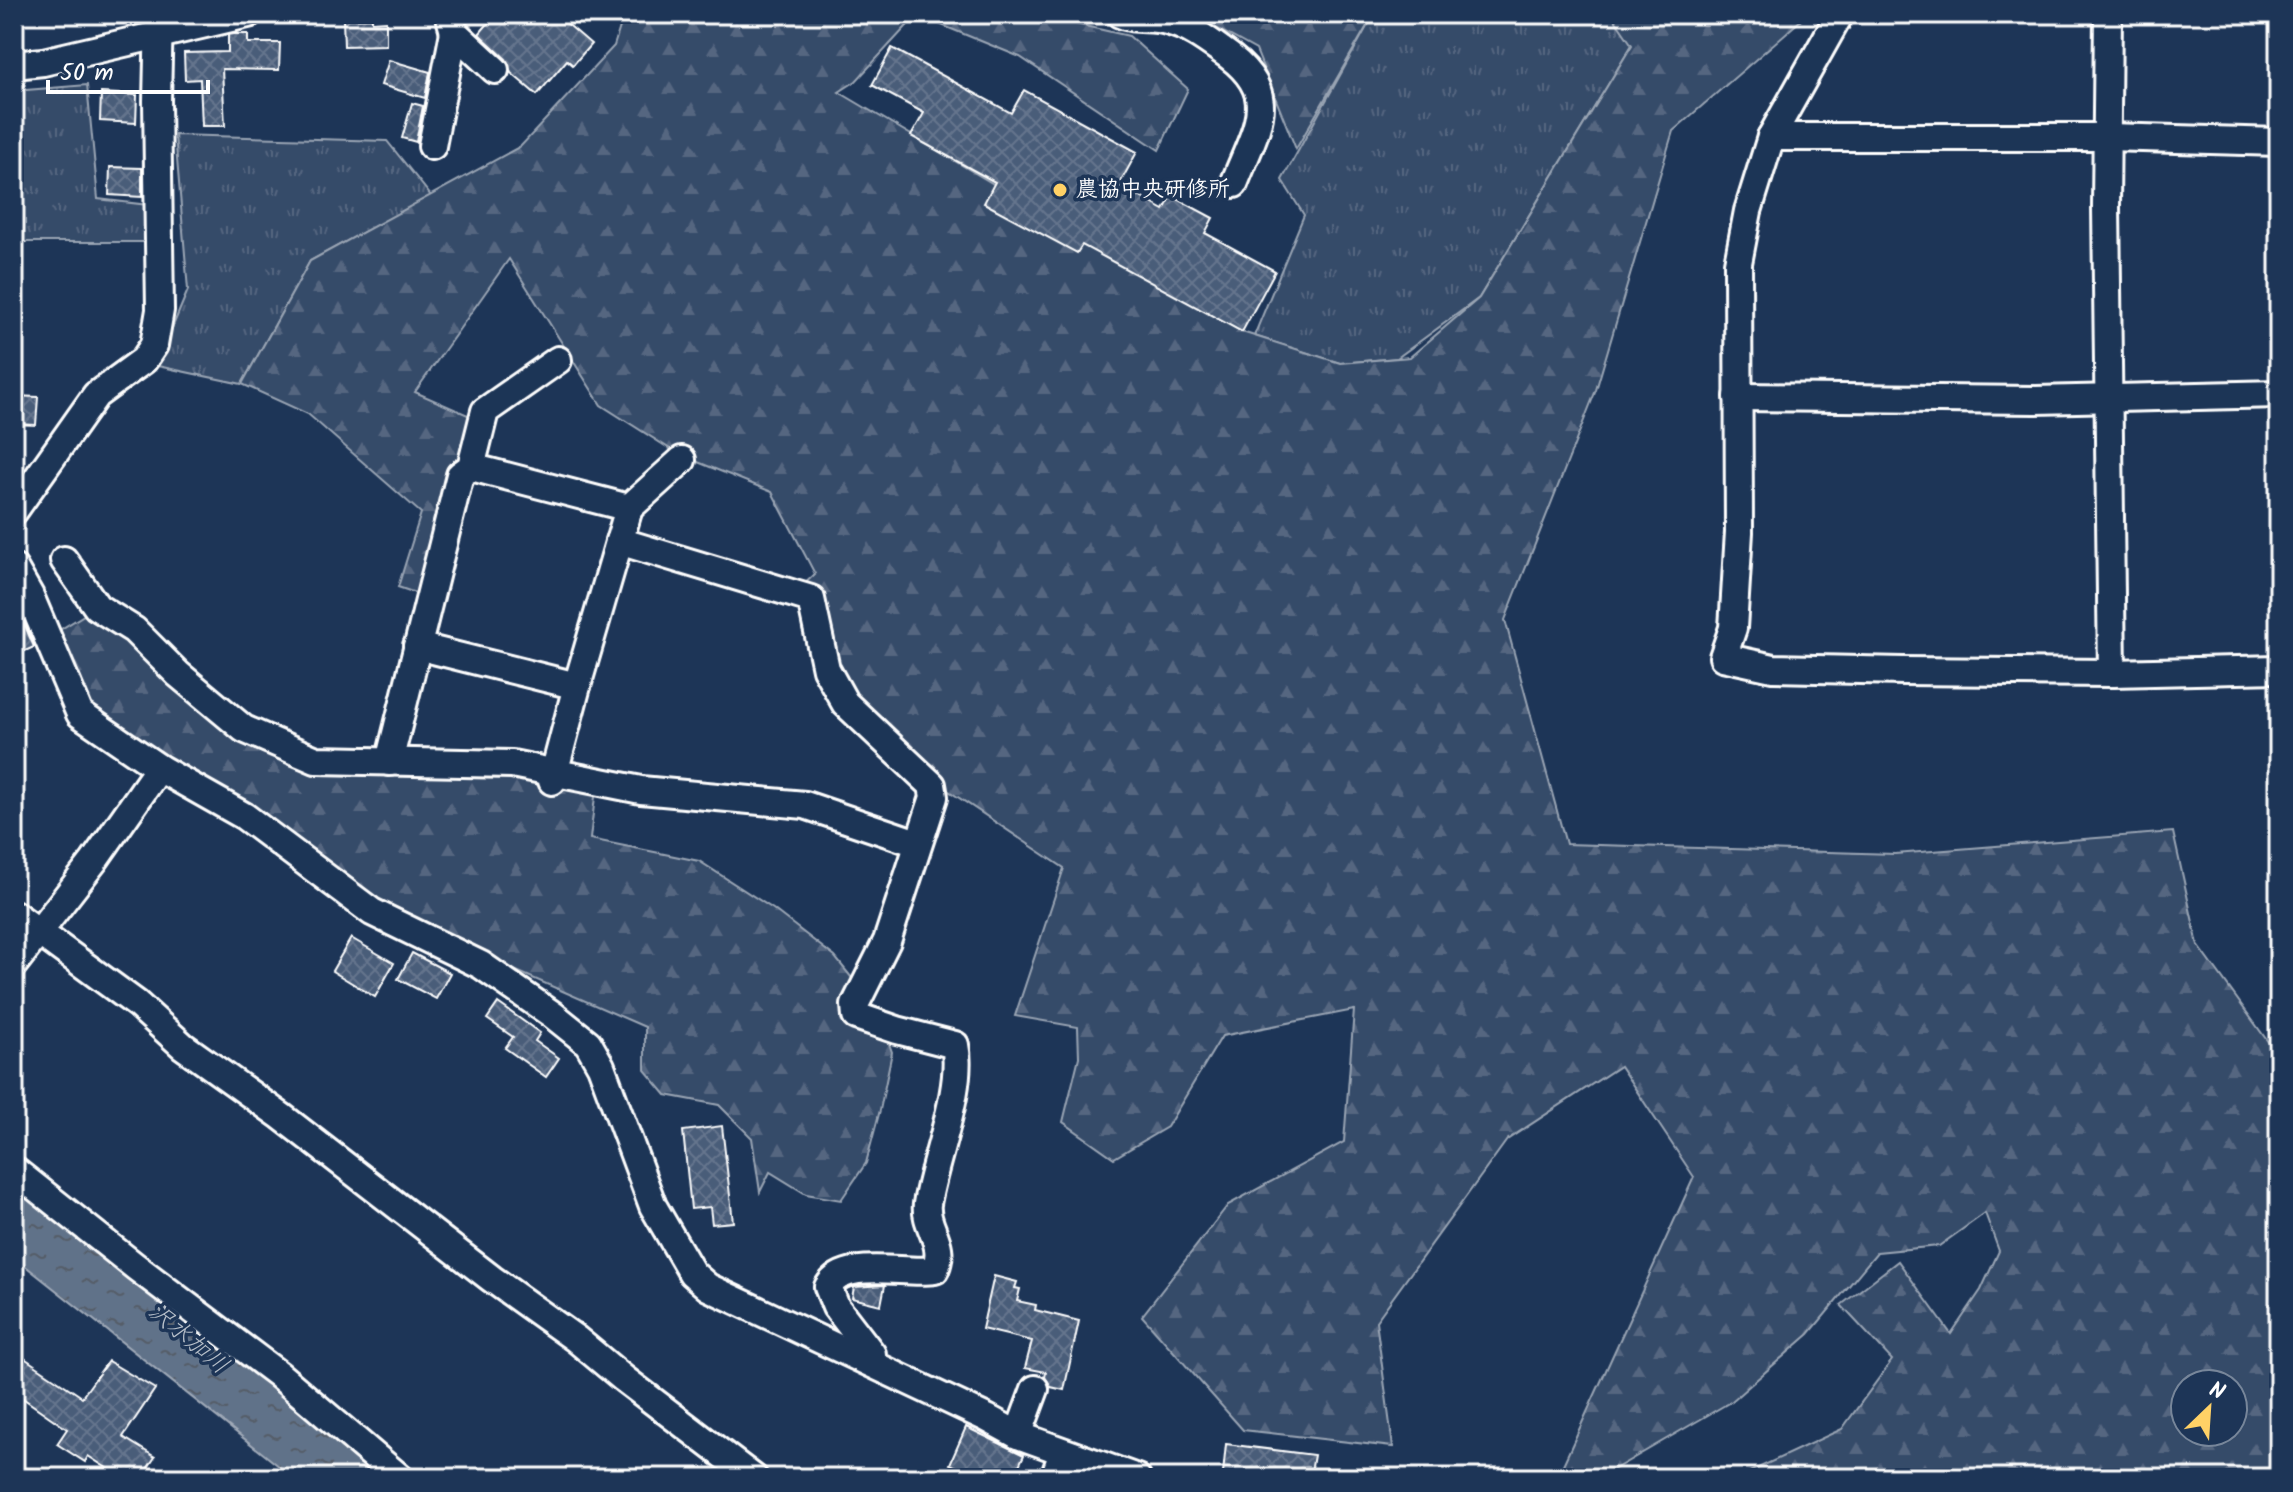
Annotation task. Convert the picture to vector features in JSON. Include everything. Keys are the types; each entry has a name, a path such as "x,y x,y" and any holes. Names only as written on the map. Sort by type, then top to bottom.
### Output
{"street":[{"path":"14,65 43,62 159,25 248,14"},
{"path":"1120,14 1128,18 1155,17 1191,28 1244,66 1259,88 1260,117 1234,184"},
{"path":"1840,14 1771,137 1748,211 1738,263 1739,532 1733,628 1723,657 1773,668 2112,673 2279,669"},
{"path":"2108,14 2106,207 2112,673"},
{"path":"452,23 495,70"},
{"path":"432,146 452,23"},
{"path":"14,511 96,395 144,360 158,333 159,25"},
{"path":"1771,137 2108,137 2279,142"},
{"path":"389,762 460,475 471,467 485,411 558,360"},
{"path":"1738,397 1938,400 2279,394"},
{"path":"552,777 629,508 682,460"},
{"path":"471,467 629,508"},
{"path":"619,541 811,599 826,669 845,703 932,785 934,797 887,941 855,1005 856,1016 955,1045 958,1056 953,1092 926,1209 938,1241 940,1259 935,1270 848,1270 833,1279 828,1287 836,1307 872,1354 872,1363"},
{"path":"64,560 97,607 134,630 178,674 244,729 316,760 512,764 552,777 641,790 805,805 917,843"},
{"path":"14,568 30,596 80,714 159,768 244,816 372,912 481,965 588,1043 601,1066 653,1206 692,1273 708,1287 1018,1435 1137,1478"},
{"path":"417,646 577,686"},
{"path":"14,964 94,861 159,768"},
{"path":"14,914 137,1004 183,1046 281,1116 492,1279 576,1339 754,1478"},
{"path":"14,1170 278,1374 400,1478"},
{"path":"1018,1435 1035,1389"},
{"path":"1054,1478 1063,1452"}],"green space":[{"path":"624,14 1047,14 1054,19 1129,36 1188,89 1159,150 1020,57 917,15 856,81 839,92 1242,332 1340,363 1410,357 1479,298 1632,45 1611,14 1808,14 1673,131 1596,390 1505,620 1566,844 1895,854 2173,832 2198,945 2279,1057 2279,1478 1748,1478 1747,1473 1842,1429 1892,1360 1841,1305 1898,1261 1951,1334 1981,1290 1999,1251 1985,1213 1939,1246 1877,1252 1809,1334 1732,1401 1599,1478 1557,1478 1694,1177 1620,1066 1507,1140 1376,1321 1393,1447 1243,1430 1142,1316 1228,1205 1344,1142 1354,1010 1222,1036 1167,1127 1114,1158 1063,1122 1079,1057 1078,1027 1015,1016 1064,868 895,755 820,674 802,630 800,588 815,574 772,492 678,454 601,405 509,259 415,392 475,418 424,596 398,587 421,513 308,414 242,384 310,261 521,146 614,46"},
{"path":"1191,14 1374,14 1296,149 1256,50"},
{"path":"1374,14 1617,14 1632,45 1479,298 1397,358 1340,363 1254,336 1304,215 1282,180"},
{"path":"87,85 98,199 148,205 151,242 14,242 14,91"},
{"path":"175,135 387,141 431,196 310,261 242,384 153,365 165,345 188,290"},
{"path":"97,607 271,752 423,763 596,788 590,839 699,861 773,909 835,957 856,983 846,1018 884,1030 892,1052 866,1163 841,1200 806,1194 770,1172 760,1192 752,1138 719,1105 666,1095 645,1070 645,1027 413,926 283,830 89,719 58,631"}],"water":[{"name":"沢水加川","path":"14,1184 392,1478 294,1478 14,1257"}],"building":[{"path":"496,14 556,14 591,44 573,65 567,60 537,95 511,73 506,59 479,34"},
{"path":"372,18 372,22 386,21 386,45 344,46 343,19"},
{"path":"248,34 248,43 280,43 279,70 222,69 225,126 202,126 200,79 185,80 184,53 228,52 228,35"},
{"name":"農協中央研修所","path":"892,48 1011,113 1024,90 1137,152 1119,185 1164,210 1172,196 1213,218 1205,233 1275,271 1242,332 1082,245 1077,253 984,203 995,182 911,136 924,113 872,85"},
{"path":"389,60 430,72 425,98 381,85"},
{"path":"101,93 137,95 136,123 100,121"},
{"path":"412,103 423,106 416,142 402,138"},
{"path":"110,167 142,168 142,197 109,195"},
{"path":"14,396 38,397 36,425 14,424"},
{"path":"14,600 34,647 14,656"},
{"path":"351,938 394,963 375,997 332,971"},
{"path":"412,953 450,973 436,999 398,979"},
{"path":"498,1003 540,1033 535,1041 559,1058 546,1077 505,1048 513,1037 487,1019"},
{"path":"722,1126 733,1222 712,1224 710,1207 691,1209 683,1131"},
{"path":"994,1276 1017,1282 1015,1288 1020,1289 1017,1301 1036,1305 1035,1310 1079,1321 1064,1390 1051,1387 1045,1377 1046,1372 1025,1368 1032,1341 982,1329"},
{"path":"885,1285 881,1305 852,1298 854,1287"},
{"path":"14,1351 82,1397 108,1361 155,1389 123,1437 155,1457 141,1478 122,1478 88,1456 85,1462 57,1444 67,1429 14,1392"},
{"path":"966,1427 1024,1455 1013,1478 983,1478 950,1464"},
{"path":"1226,1444 1314,1455 1310,1478 1255,1478 1223,1474"}],"place":[{"name":"農協中央研修所","path":"1060,190"}]}
